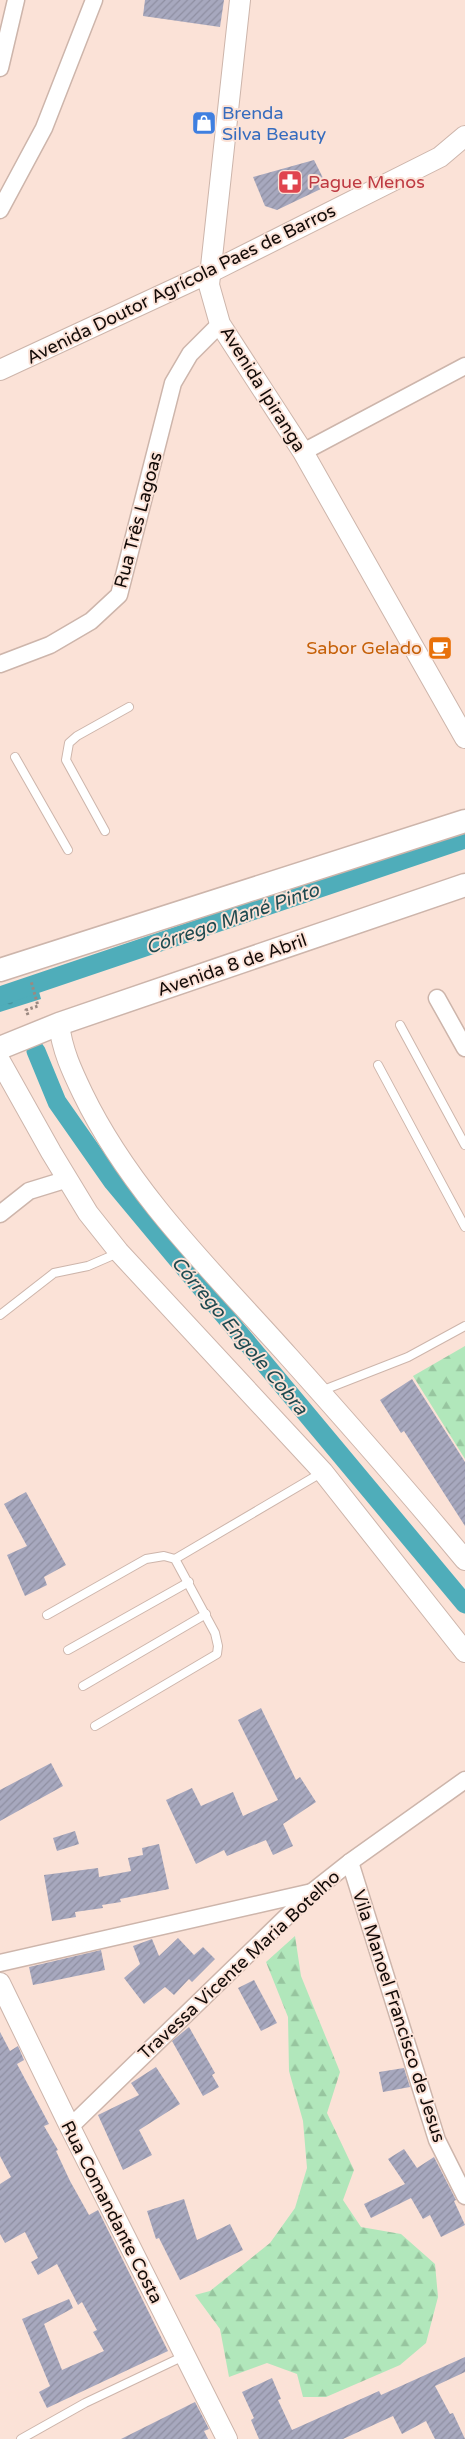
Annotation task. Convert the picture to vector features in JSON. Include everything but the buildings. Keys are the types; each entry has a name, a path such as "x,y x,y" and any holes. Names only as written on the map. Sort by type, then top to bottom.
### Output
{"main road":[{"path":"0,970 465,821"},
{"name":"Avenida 8 de Abril","path":"0,1048 59,1024 465,886"}],"street":[{"path":"0,68 16,0"},
{"path":"0,210 44,128 94,0"},
{"name":"Avenida Ipiranga","path":"240,0 209,285 220,324 303,452 464,736"},
{"name":"Avenida Doutor Agrícola Paes de Barros","path":"0,370 211,272 440,157 465,136"},
{"name":"Rua Três Lagoas","path":"0,664 50,645 92,622 119,595 173,383 190,354 220,324"},
{"path":"303,452 465,366"},
{"path":"437,998 465,1048"},
{"path":"59,1024 61,1044 71,1070 101,1132 162,1215 398,1478 465,1560"},
{"path":"0,1061 88,1213 119,1252 323,1472 465,1652"},
{"path":"0,1214 29,1190 68,1179"},
{"name":"Travessa Vicente Maria Botelho","path":"70,2126 312,1892 350,1862 465,1780"},
{"name":"Vila Manoel Francisco de Jesus","path":"350,1862 437,2140 465,2196"},
{"path":"0,1963 312,1892"},
{"name":"Rua Comandante Costa","path":"0,1983 227,2439"}],"lane":[{"path":"104,831 66,760 69,743 77,736 129,707"},
{"path":"15,757 68,850"},
{"path":"400,1025 465,1145"},
{"path":"378,1065 465,1227"},
{"path":"0,1315 54,1273 88,1266 119,1252"},
{"path":"320,1391 408,1357 465,1326"},
{"path":"47,1616 146,1559 164,1556 175,1558 323,1472"},
{"path":"95,1726 217,1654 218,1646 215,1633 175,1558"},
{"path":"68,1650 189,1582"},
{"path":"83,1686 206,1614"},
{"path":"21,2439 85,2403 185,2356"}],"path":[{"path":"30,977 38,1006"}],"green space":[{"path":"465,1346 465,1459 413,1376"},
{"path":"295,1936 301,1976 340,2072 327,2113 354,2170 343,2200 361,2227 401,2234 435,2264 438,2297 426,2343 400,2365 326,2397 303,2397 297,2374 267,2363 229,2377 220,2329 195,2295 210,2291 270,2243 295,2208 307,2168 303,2121 289,2071 288,2017 266,1962"}],"water":[{"path":"35,977 41,999 0,1012 0,988"}],"waterway":[{"name":"Córrego Mané Pinto","path":"0,996 465,839"},
{"name":"Córrego Engole Cobra","path":"36,1051 57,1102 113,1182 465,1604"}],"place":[{"name":"Brenda Silva Beauty","path":"204,123"},
{"name":"Pague Menos","path":"290,182"},
{"name":"Sabor Gelado","path":"440,648"}]}
